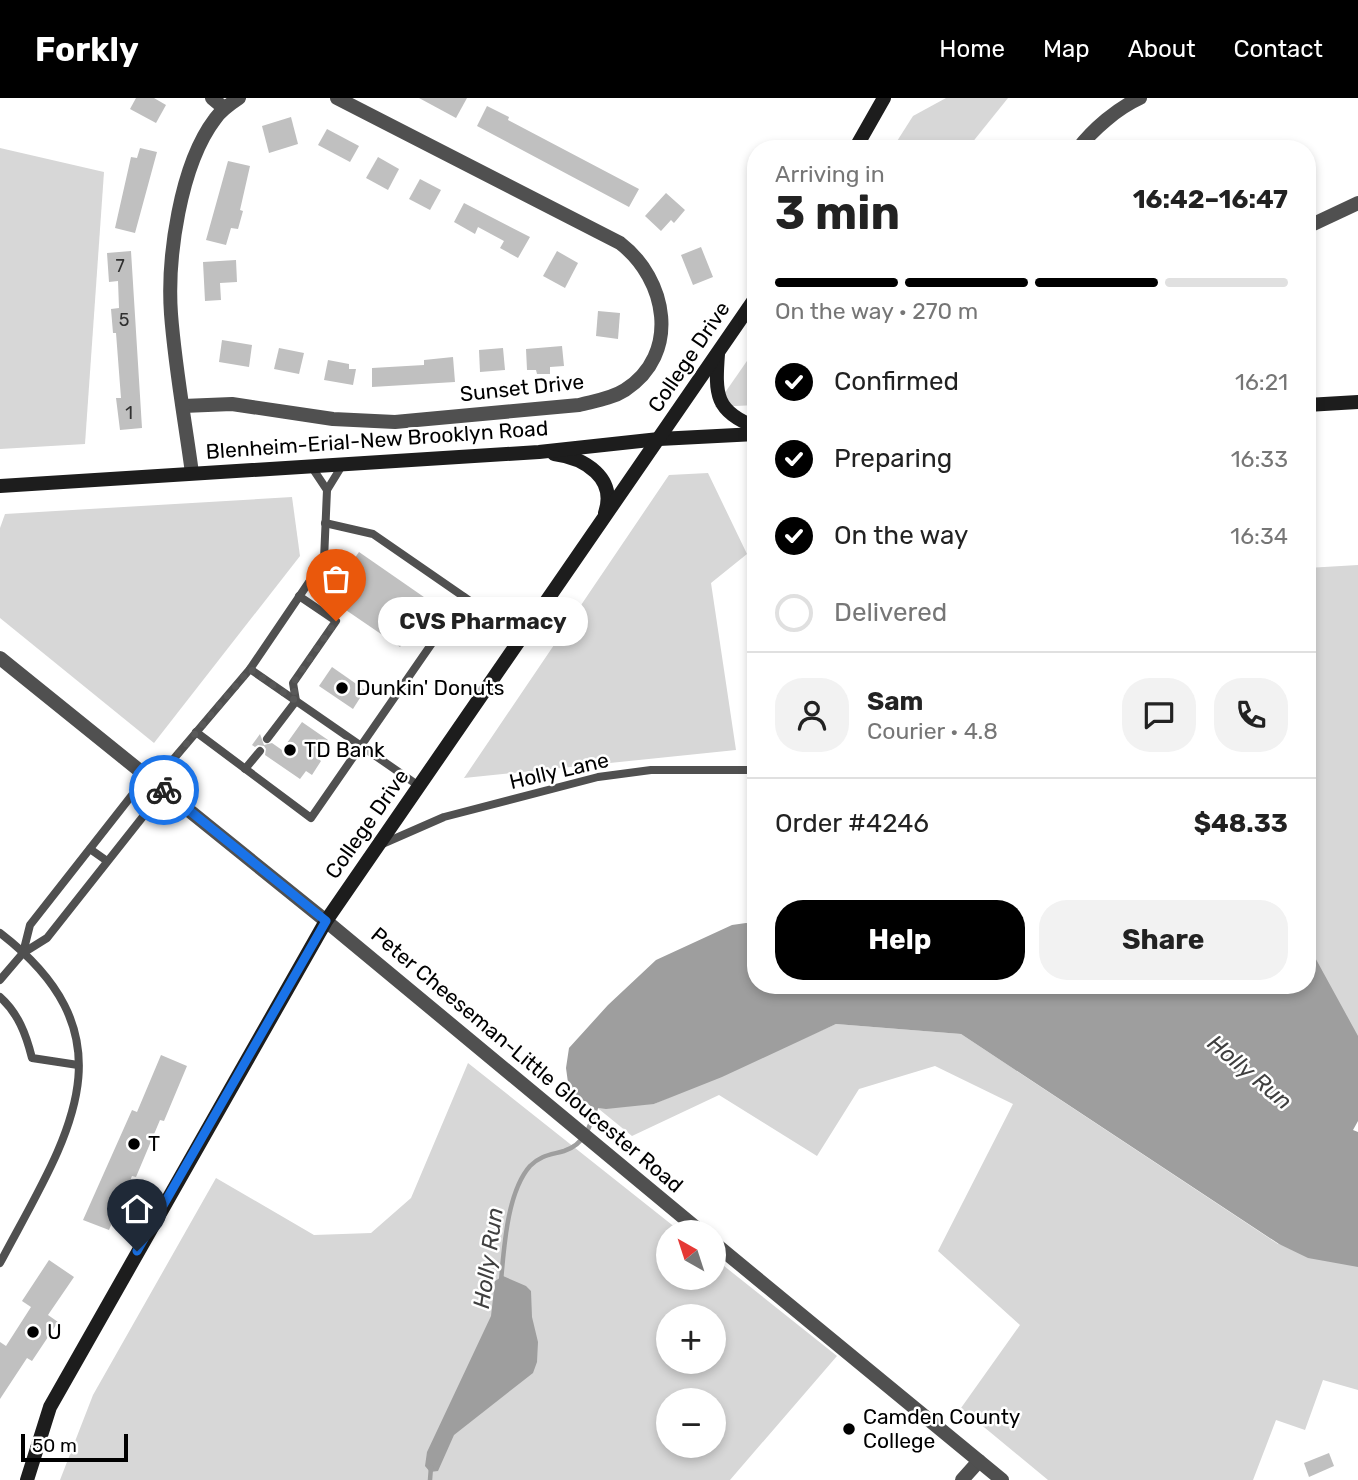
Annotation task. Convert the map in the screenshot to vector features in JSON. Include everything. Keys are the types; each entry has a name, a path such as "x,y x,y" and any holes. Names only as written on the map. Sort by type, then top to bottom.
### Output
{"main road":[{"path":"860,140 884,98"},
{"name":"College Drive","path":"27,1480 50,1407 326,921 747,309"},
{"path":"718,352 717,392 722,405 747,423"},
{"path":"1316,404 1358,402"},
{"name":"Blenheim-Erial-New Brooklyn Road","path":"0,486 539,452 659,439 747,434"},
{"path":"539,452 570,457 598,472 608,497 603,521"}],"street":[{"path":"212,98 224,108"},
{"path":"192,473 171,314 171,271 181,198 191,164 213,121 224,108 239,98"},
{"name":"Sunset Drive","path":"183,406 232,404 333,419 395,422 579,405 608,398 625,390 654,359 661,331 661,305 658,292 634,253 620,243 337,98"},
{"path":"1086,140 1129,103 1140,98"},
{"path":"1316,224 1358,203"},
{"name":"Peter Cheeseman-Little Gloucester Road","path":"0,658 326,921 687,1220"},
{"path":"726,1253 1002,1480"},
{"path":"962,1480 979,1461"}],"lane":[{"path":"23,953 30,925 90,849 155,782 250,669 324,560 327,490 343,464"},
{"path":"311,466 327,490"},
{"path":"325,523 373,534 522,637"},
{"path":"267,739 296,701 293,683 336,621 299,596"},
{"path":"196,732 311,818 464,597"},
{"path":"250,669 419,786"},
{"path":"245,769 260,751"},
{"name":"Holly Lane","path":"378,846 444,817 598,777 650,770 747,769"},
{"path":"0,980 23,953 47,938 107,861 155,782"},
{"path":"90,849 107,861"},
{"path":"0,933 42,970 52,984 74,1026 78,1048 75,1107 60,1150 0,1262"},
{"path":"0,997 14,1012 22,1027 32,1058 78,1065"}],"shaded area":[{"path":"946,98 1008,98 974,140 898,140 913,116"},
{"path":"0,148 104,172 85,444 0,449"},
{"path":"747,361 747,405 715,407"},
{"path":"708,473 747,554 711,583 736,750 464,778 669,475"},
{"path":"292,497 300,556 154,743 0,618 0,528 5,514"},
{"path":"1358,565 1358,1053 1316,975 1316,567"},
{"path":"836,1024 961,1034 1278,1244 1358,1256 1358,1390 1323,1380 1305,1430 1276,1420 1253,1480 1048,1480 961,1408 1020,1325 938,1251 1013,1104 935,1066 859,1089 817,1156 719,1095 632,1136 578,1092 654,1104"},
{"path":"468,1063 666,1220 656,1220 656,1290 726,1290 726,1268 837,1356 730,1480 60,1480 93,1395 216,1178 314,1235 371,1233 411,1198"}],"water":[{"path":"747,923 747,994 1316,994 1316,959 1358,1036 1358,1121 1353,1130 1358,1132 1358,1267 1308,1258 1279,1244 961,1034 836,1024 722,1077 654,1104 606,1109 592,1107 569,1090 566,1068 569,1048 608,1005 656,960 732,925"},
{"path":"503,1276 531,1291 532,1317 538,1342 537,1362 533,1373 454,1435 438,1471 430,1472 425,1466 427,1452 491,1316 495,1281"}],"building":[{"path":"136,98 154,98 166,105 156,123 130,109"},
{"path":"419,98 467,98 456,118"},
{"path":"487,106 509,117 508,120 639,189 629,207 477,126"},
{"path":"291,117 298,144 269,153 262,126"},
{"path":"327,129 359,146 350,162 318,145"},
{"path":"140,148 157,152 135,233 115,228 131,157 137,158"},
{"path":"378,157 399,169 388,190 366,178"},
{"path":"228,161 250,166 238,229 231,228 226,245 206,240"},
{"path":"420,179 441,190 430,210 409,199"},
{"path":"666,193 685,210 674,223 671,220 661,231 645,216"},
{"path":"464,203 530,237 518,258 500,248 504,241 478,227 475,234 454,222"},
{"path":"701,247 713,277 693,285 681,255"},
{"path":"131,251 142,428 120,430 116,398 121,398 116,333 113,333 111,309 119,308 118,281 109,282 107,253"},
{"path":"557,251 578,263 565,288 543,276"},
{"path":"236,260 237,282 220,283 221,300 205,301 203,262"},
{"path":"598,311 620,313 618,339 596,336"},
{"path":"222,340 252,345 249,367 219,362"},
{"path":"562,346 564,366 550,367 550,374 537,374 536,370 527,370 526,349"},
{"path":"279,348 304,353 299,374 274,369"},
{"path":"503,348 505,370 480,372 479,350"},
{"path":"453,357 455,382 372,387 372,368 424,365 424,360"},
{"path":"328,360 349,364 349,369 356,369 353,385 324,380"},
{"path":"359,552 434,604 400,647 340,606 335,612 326,606 331,599 327,597"},
{"name":"Dunkin' Donuts","path":"332,667 365,690 353,709 319,686"},
{"name":"TD Bank","path":"302,722 328,740 316,757 321,761 312,775 306,771 300,779 265,755 264,746 252,745 260,734 264,745 272,743 282,750"},
{"name":"T","path":"161,1055 187,1066 164,1121 160,1120 136,1177 132,1176 109,1230 83,1220 132,1110 137,1112"},
{"name":"U","path":"49,1260 74,1277 48,1315 58,1322 32,1361 27,1358 0,1399 0,1342 6,1346 31,1307 22,1301"},
{"path":"1329,1453 1334,1466 1309,1477 1304,1463"}],"waterway":[{"name":"Holly Run","path":"501,1281 508,1221 522,1177 538,1160 578,1144 590,1126 597,1104"},
{"name":"Holly Run","path":"430,1480 431,1467"}],"way so far":[{"path":"164,790 154,782 250,669 296,701 293,683 336,621"}],"place":[{"name":"CVS Pharmacy","path":"336,621"},
{"name":"Dunkin' Donuts","path":"342,688"},
{"name":"TD Bank","path":"290,750"},
{"name":"T","path":"134,1144"},
{"name":"U","path":"33,1332"},
{"name":"Camden County College","path":"849,1429"}],"route":[{"path":"137,1251 326,921 164,790"}]}
